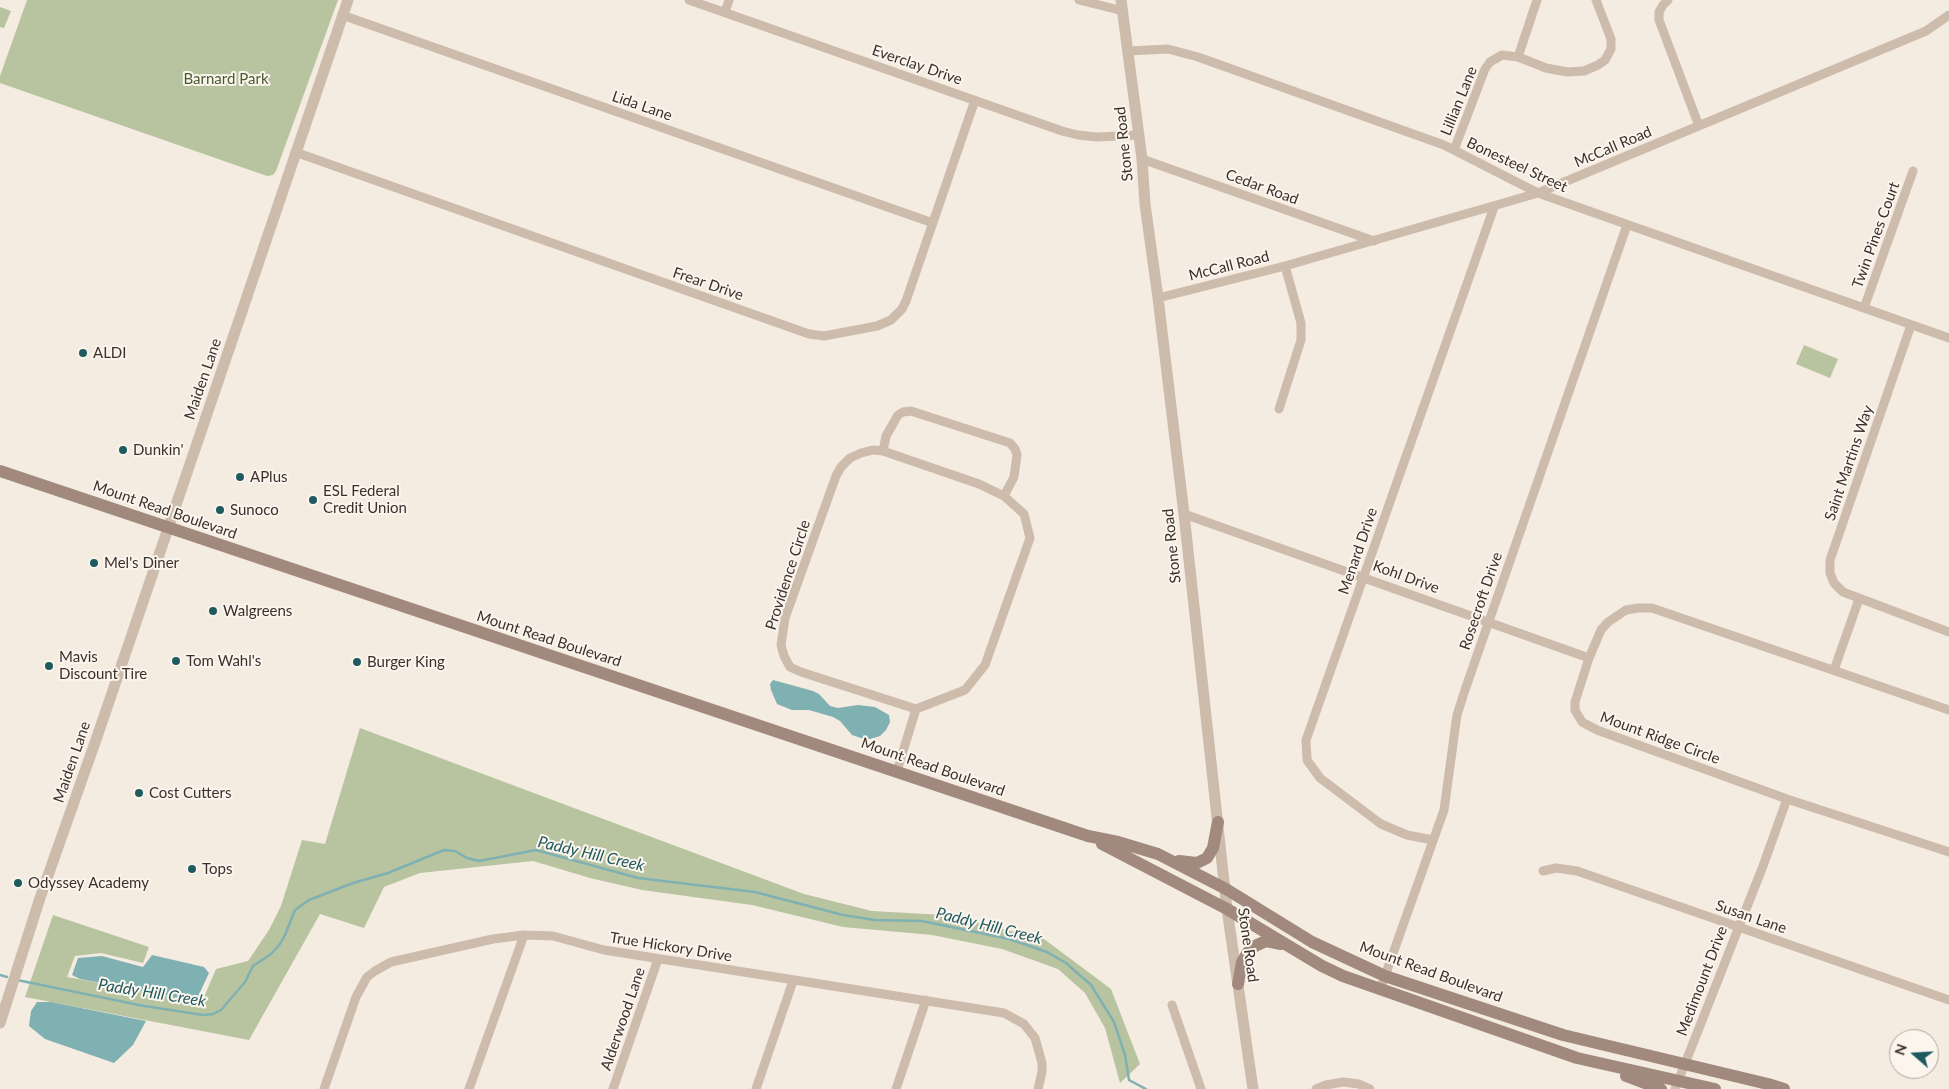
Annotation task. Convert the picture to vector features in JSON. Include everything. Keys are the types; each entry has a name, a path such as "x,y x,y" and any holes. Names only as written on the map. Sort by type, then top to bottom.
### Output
{"main road":[{"name":"Mount Read Boulevard","path":"0,471 1088,836 1118,842 1158,854 1226,889 1312,942 1385,976 1563,1035 1784,1089"},
{"path":"1167,859 1197,863 1207,858 1216,839 1218,822"},
{"name":"Mount Read Boulevard","path":"1088,836 1228,909 1322,966 1380,990 1576,1058 1676,1085 1715,1089"},
{"path":"1238,984 1242,962 1255,946 1266,941 1288,946"},
{"path":"1576,1058 1661,1089"}],"street":[{"name":"Maiden Lane","path":"0,1022 40,898 97,737 348,0"},
{"name":"Everclay Drive","path":"689,0 1078,135 1104,137 1139,134"},
{"path":"725,12 729,0"},
{"path":"1079,0 1122,5"},
{"path":"1518,57 1537,0"},
{"name":"Lillian Lane","path":"1454,150 1485,69 1490,62 1502,55 1518,57 1546,68 1567,72 1584,70 1605,60 1611,50 1611,39 1596,0"},
{"path":"1668,0 1662,5 1659,12 1659,20 1699,126"},
{"name":"Stone Road","path":"1122,5 1184,514 1228,909 1253,1089"},
{"name":"Lida Lane","path":"342,15 933,223"},
{"name":"McCall Road","path":"1158,298 1374,242 1538,194 1926,30 1949,15"},
{"name":"Bonesteel Street","path":"1128,51 1168,49 1198,57 1454,150 1538,194 1949,338"},
{"name":"Frear Drive","path":"295,152 817,336 877,326 897,315 906,301 974,100"},
{"name":"Cedar Road","path":"1142,158 1374,242"},
{"name":"Twin Pines Court","path":"1864,308 1913,171"},
{"name":"Menard Drive","path":"1433,840 1407,835 1382,824 1320,778 1307,760 1306,740 1494,207"},
{"name":"Rosecroft Drive","path":"1380,990 1445,802 1457,716 1627,225"},
{"path":"1279,409 1301,340 1301,323 1285,266"},
{"name":"Saint Martins Way","path":"1911,325 1830,560 1830,572 1834,584 1843,592 1949,632"},
{"path":"883,451 886,436 898,415 910,411 1010,443 1015,449 1017,456 1014,477 1004,496"},
{"name":"Providence Circle","path":"883,451 979,484 1004,496 1024,514 1030,538 985,665 965,690 916,709 801,672 790,666 780,644 785,618 838,471 850,458 861,452 883,451"},
{"name":"Kohl Drive","path":"1184,514 1589,658"},
{"path":"1834,670 1858,599"},
{"name":"Mount Ridge Circle","path":"1949,710 1652,608 1626,610 1608,622 1601,630 1589,658 1575,702 1577,716 1587,726 1787,799 1949,852"},
{"path":"897,772 916,709"},
{"name":"Medimount Drive","path":"1676,1085 1787,799"},
{"name":"Susan Lane","path":"1543,871 1556,868 1576,871 1949,1000"},
{"path":"469,1089 524,935"},
{"name":"True Hickory Drive","path":"324,1089 356,997 364,982 374,970 391,962 493,939 524,935 553,936 604,950 1004,1013 1024,1024 1035,1038 1042,1064 1038,1089"},
{"name":"Alderwood Lane","path":"613,1089 658,958"},
{"path":"756,1089 793,981"},
{"path":"896,1089 926,1000"},
{"path":"1172,1005 1201,1089"},
{"path":"1316,1089 1343,1082 1359,1084 1370,1089"}],"green space":[{"name":"Barnard Park","path":"27,0 338,0 276,171 273,175 267,176 0,83 0,76"},
{"path":"0,7 11,11 4,28 0,27"},
{"path":"1804,345 1838,359 1830,378 1796,364"},
{"path":"360,728 804,894 872,911 945,915 1044,939 1111,989 1140,1064 1120,1083 1105,1028 1085,993 1058,969 1002,949 932,935 843,927 752,905 642,890 590,878 533,861 420,873 384,887 364,928 320,914 249,1040 25,997 53,915 149,947 143,963 101,953 75,956 67,977 202,1002 216,969 248,961 269,930 281,906 302,840 325,844"}],"water":[{"path":"773,680 813,691 819,694 830,706 838,708 858,705 875,707 889,715 890,722 880,736 870,739 852,735 840,721 833,717 809,710 792,710 777,704 770,684"},
{"path":"152,955 204,967 209,973 196,1001 80,979 72,975 78,958 102,956 143,967"},
{"path":"37,1002 51,1002 146,1021 133,1045 114,1063 45,1039 29,1026 31,1011"}],"waterway":[{"name":"Paddy Hill Creek","path":"17,980 144,1006 203,1015 213,1014 221,1010 245,982 253,966 271,954 280,944 295,910 309,900 353,883 388,873 444,850 455,851 467,858 479,861 536,850 638,878 755,892 843,915 875,920 922,921 1009,939 1047,952 1066,963 1091,985 1114,1022 1125,1055 1129,1080 1146,1089"},
{"name":"Paddy Hill Creek","path":"0,975 7,977"}],"place":[{"name":"ALDI","path":"83,353"},
{"name":"Dunkin'","path":"123,450"},
{"name":"APlus","path":"240,477"},
{"name":"ESL Federal Credit Union","path":"313,500"},
{"name":"Sunoco","path":"220,510"},
{"name":"Mel's Diner","path":"94,563"},
{"name":"Walgreens","path":"213,611"},
{"name":"Tom Wahl's","path":"176,661"},
{"name":"Burger King","path":"357,662"},
{"name":"Mavis Discount Tire","path":"49,666"},
{"name":"Cost Cutters","path":"139,793"},
{"name":"Tops","path":"192,869"},
{"name":"Odyssey Academy","path":"18,883"}]}
